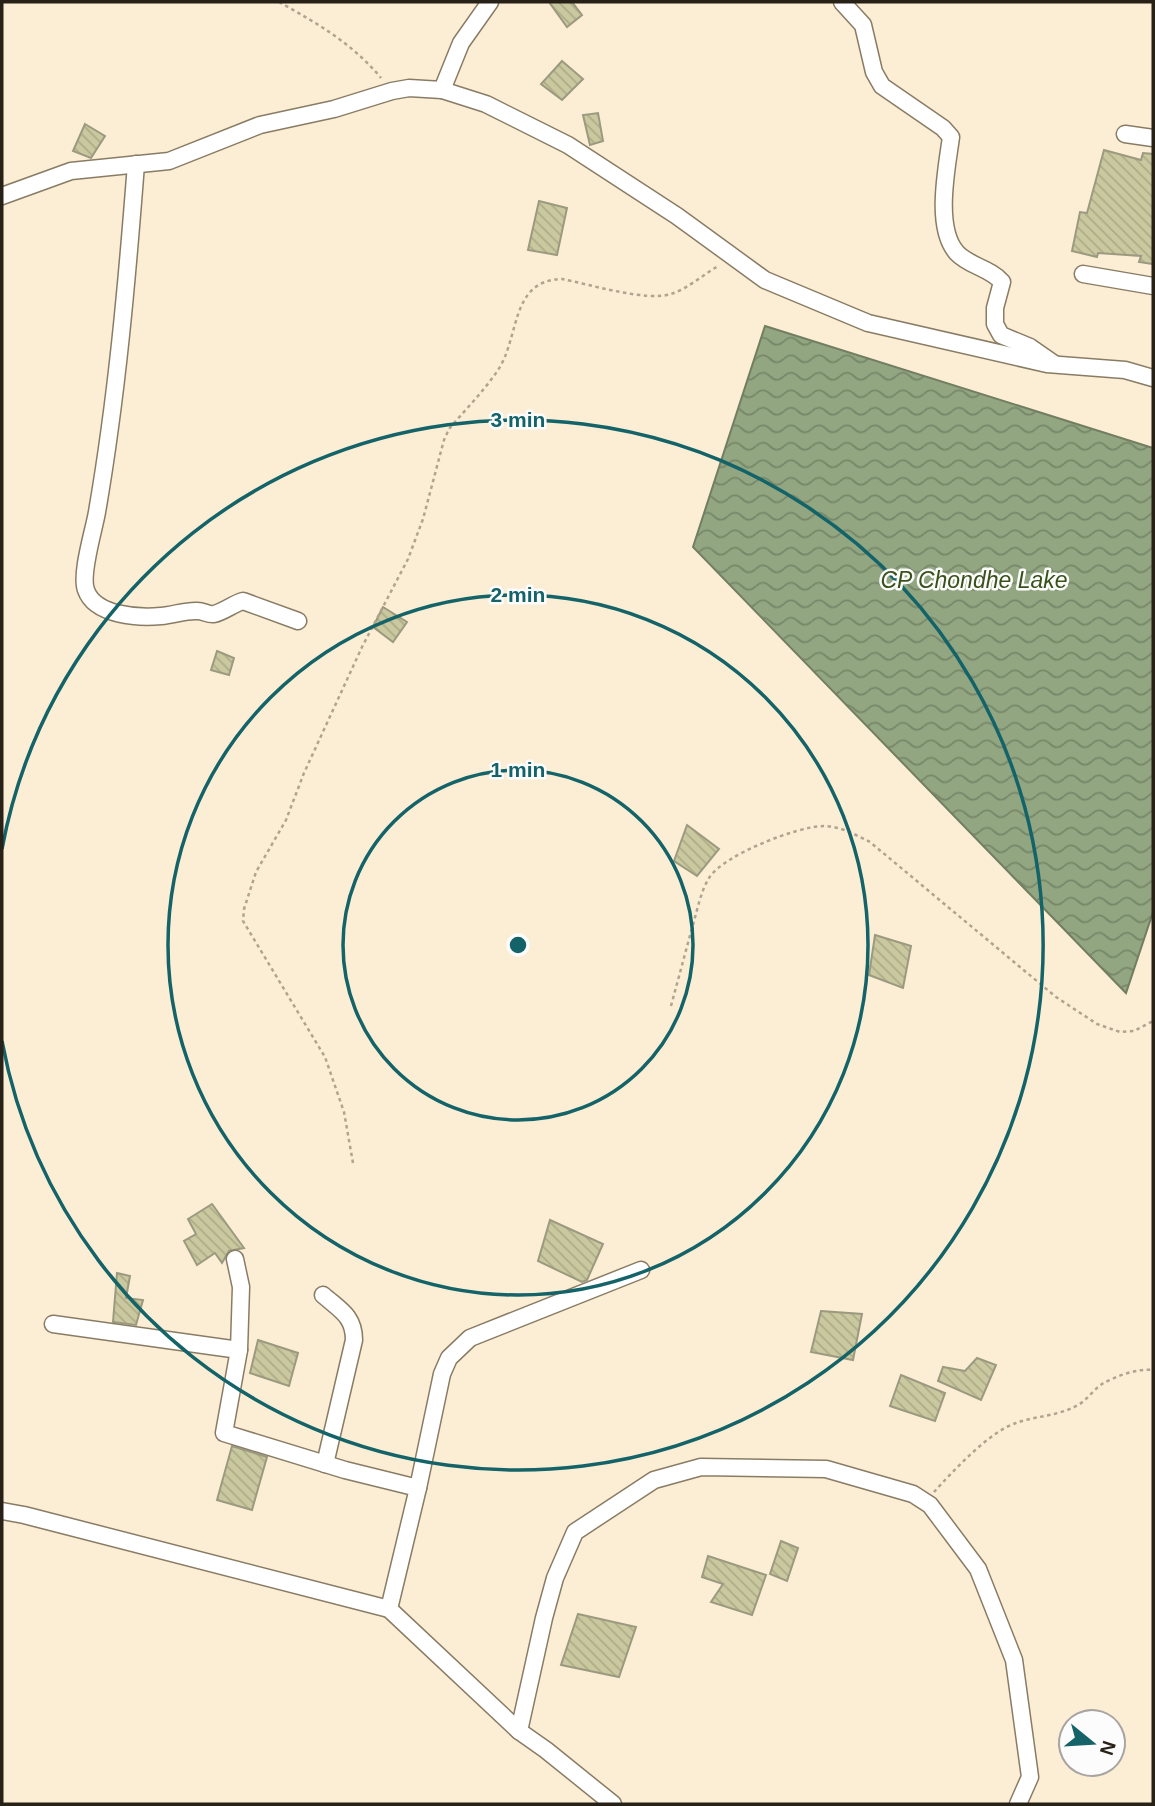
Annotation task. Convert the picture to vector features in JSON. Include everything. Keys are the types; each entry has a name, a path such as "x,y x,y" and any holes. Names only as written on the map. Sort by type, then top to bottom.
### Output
{"street":[{"path":"442,90 461,43 490,2"},
{"path":"842,2 863,25 874,72 883,86 951,136 944,199 947,234 957,253 995,274 1002,282 995,308 995,324 1001,335 1030,347 1055,365"},
{"path":"2,196 71,170 169,160 260,125 334,109 393,91 409,88 442,90 486,104 568,145 677,216 765,280 868,323 1055,365 1125,370 1153,378"},
{"path":"1125,134 1153,138"},
{"path":"136,164 122,340 110,440 86,567 86,590 96,603 108,610 131,615 160,616 198,611 213,614 243,601 299,621"},
{"path":"1083,274 1153,286"},
{"path":"235,1259 241,1287 239,1350 224,1433 324,1464 418,1488"},
{"path":"389,1609 442,1374 449,1358 470,1338 642,1270"},
{"path":"323,1295 351,1320 354,1327 354,1340 324,1464"},
{"path":"53,1324 239,1350"},
{"path":"519,1731 551,1591 575,1532 654,1480 701,1467 826,1469 913,1494 930,1505 978,1569 1014,1660 1030,1777 1018,1804"},
{"path":"2,1511 389,1609 519,1731 613,1804"}],"path":[{"path":"279,2 324,27 365,59 393,91"},
{"path":"353,1163 344,1112 325,1056 243,921 244,908 256,873 286,820 304,773 362,646 408,559 444,440 456,420 498,370 521,306 529,292 550,279 562,279 636,294 663,296 674,294 732,257"},
{"path":"671,1006 709,877 718,867 737,855 800,829 826,826 850,832 870,842 1056,998 1097,1024 1120,1032 1134,1031 1153,1021"},
{"path":"930,1505 935,1490 998,1431 1080,1404 1103,1384 1136,1371 1153,1370"}],"water":[{"name":"CP Chondhe Lake","path":"765,326 1153,448 1153,912 1126,993 693,547"}],"building":[{"path":"549,2 572,2 582,15 567,27"},
{"path":"562,61 583,79 562,100 541,84"},
{"path":"598,113 603,141 590,145 583,115"},
{"path":"85,124 105,136 91,158 73,151"},
{"path":"1104,150 1141,160 1143,153 1153,154 1153,264 1139,262 1141,256 1098,253 1097,257 1072,251 1080,212 1087,213"},
{"path":"539,201 567,208 557,255 528,250"},
{"path":"383,607 407,622 393,642 373,627"},
{"path":"217,651 234,658 229,675 211,670"},
{"path":"687,825 719,849 697,876 674,861"},
{"path":"875,935 911,946 903,988 869,975"},
{"path":"212,1204 244,1248 229,1251 222,1263 215,1253 197,1265 184,1241 196,1234 188,1219"},
{"path":"550,1220 603,1244 587,1280 582,1282 538,1261"},
{"path":"117,1273 130,1276 126,1298 143,1300 136,1325 113,1322"},
{"path":"821,1311 862,1314 853,1360 811,1352"},
{"path":"258,1340 298,1353 289,1386 250,1373"},
{"path":"977,1358 996,1365 981,1400 938,1381 943,1367 965,1371"},
{"path":"901,1375 945,1393 935,1421 890,1406"},
{"path":"232,1446 267,1457 252,1510 217,1500"},
{"path":"781,1541 798,1548 787,1581 770,1574"},
{"path":"708,1556 766,1575 752,1615 711,1602 723,1584 702,1577"},
{"path":"578,1614 636,1627 619,1677 561,1665"}]}
